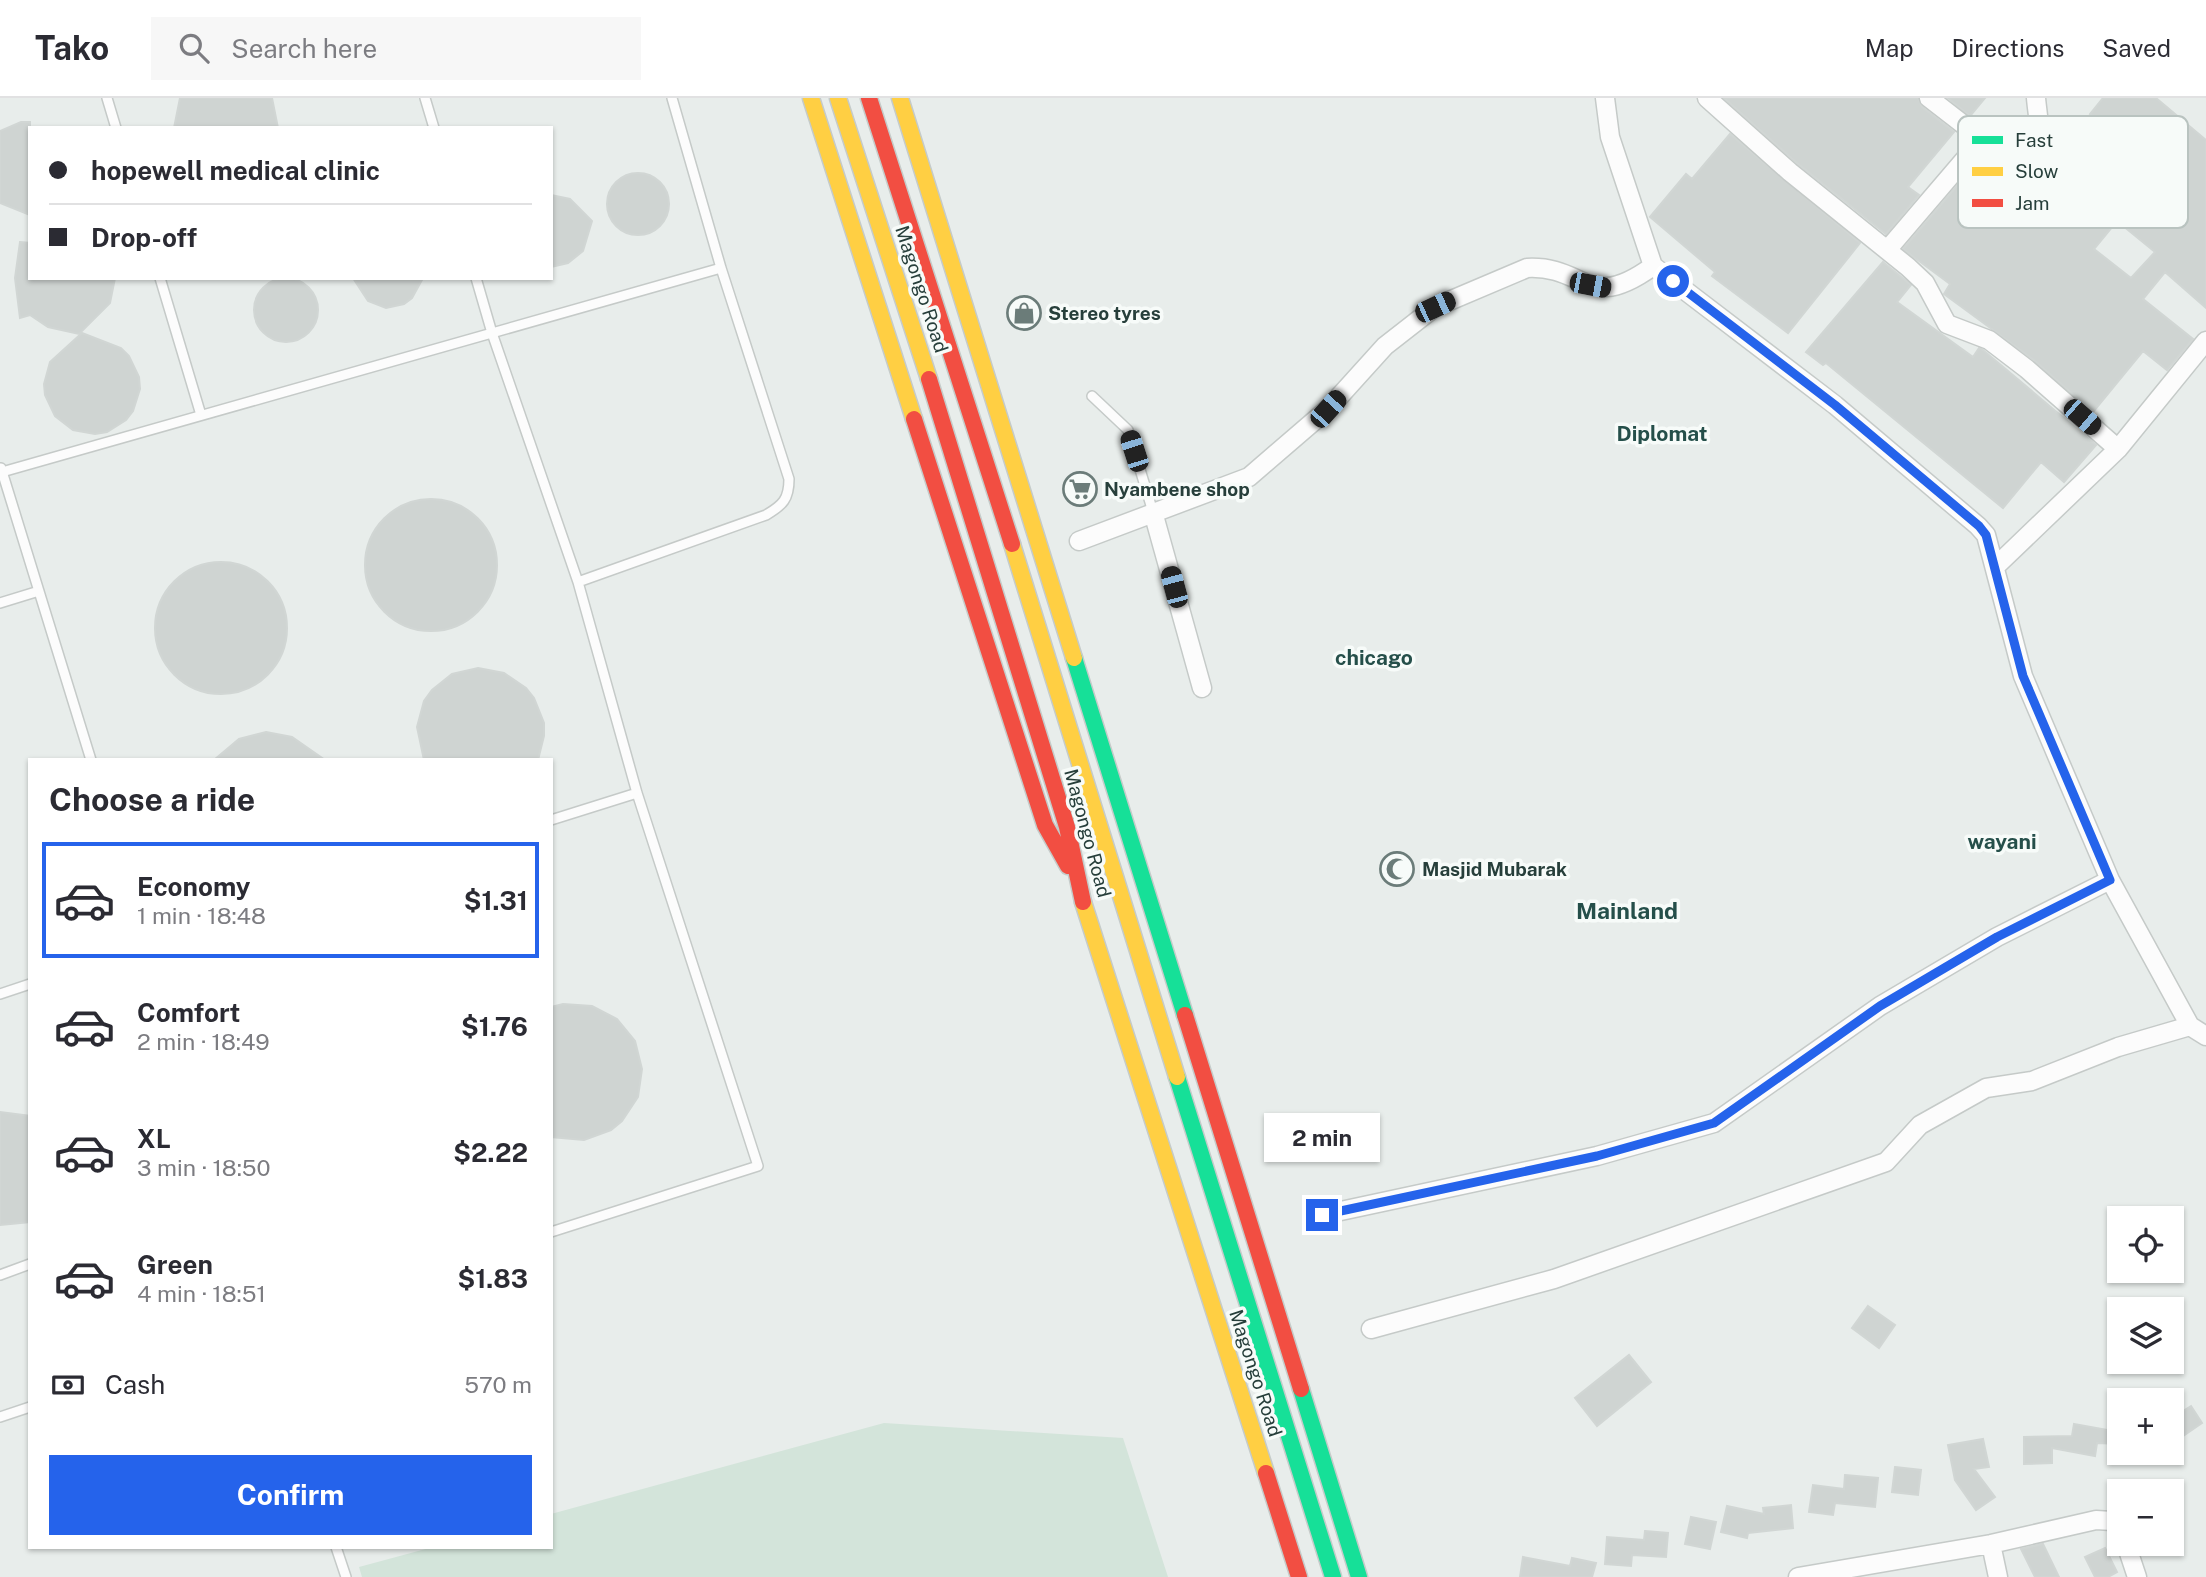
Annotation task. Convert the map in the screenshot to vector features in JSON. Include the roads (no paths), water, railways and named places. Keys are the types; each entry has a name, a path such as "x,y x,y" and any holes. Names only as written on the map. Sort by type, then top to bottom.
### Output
{"main road":[{"path":"811,98 1045,825 1078,885"},
{"name":"Magongo Road","path":"838,98 930,383 1067,827 1078,885 1299,1577"},
{"name":"Magongo Road","path":"869,98 958,372 1333,1577"},
{"path":"900,98 1359,1577"}],"street":[{"path":"1605,98 1610,137 1653,266 1835,405 1979,526 1990,547 2023,676 2110,880 2190,1026 2206,1036"},
{"path":"1929,98 1958,120"},
{"path":"2036,98 2038,116"},
{"path":"1710,99 1790,172 1888,249 1925,283 1947,324 1989,340 2027,369 2118,449"},
{"path":"1888,249 1958,166"},
{"path":"1079,541 1249,477 1328,409 1385,346 1435,307 1527,268 1543,268 1606,288 1630,282 1653,266"},
{"path":"1995,566 2118,449 2206,341"},
{"path":"1153,512 1202,688"},
{"path":"1322,1215 1597,1156 1714,1123 1880,1006 1997,937 2110,880"},
{"path":"1371,1329 1554,1279 1886,1162 1920,1125 1986,1088 2032,1081 2118,1047 2190,1026"},
{"path":"1798,1577 1991,1544 2096,1520 2107,1521"},
{"path":"1991,1544 1998,1577"},
{"path":"2130,1556 2137,1577"}],"lane":[{"path":"107,98 115,126"},
{"path":"425,98 433,126"},
{"path":"578,582 766,515 786,500 789,479 721,268 671,98"},
{"path":"90,758 1,469 721,268"},
{"path":"161,280 201,415"},
{"path":"477,280 492,333 578,582 637,793 758,1166 553,1231"},
{"path":"1092,396 1128,430 1153,512"},
{"path":"0,603 39,592"},
{"path":"553,819 637,793"},
{"path":"0,994 28,985"},
{"path":"0,1275 28,1265"},
{"path":"0,1417 28,1408"},
{"path":"337,1549 345,1577"}],"place":[{"name":"Stereo tyres","path":"1024,313"},
{"name":"Nyambene shop","path":"1080,489"},
{"name":"Masjid Mubarak","path":"1397,869"}],"district":[{"name":"Diplomat","path":"1662,433"},
{"name":"chicago","path":"1374,657"},
{"name":"wayani","path":"2002,841"},
{"name":"Mainland","path":"1627,910"}]}
